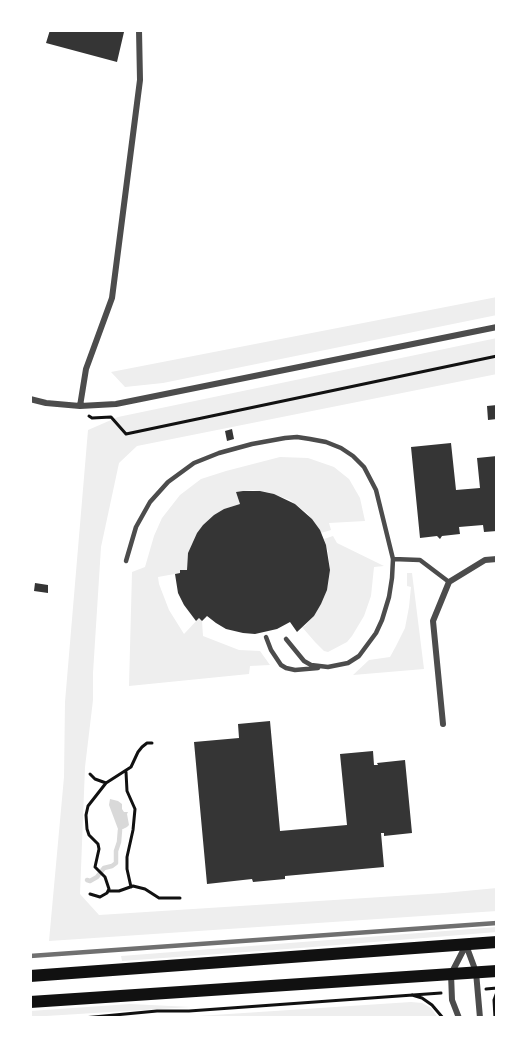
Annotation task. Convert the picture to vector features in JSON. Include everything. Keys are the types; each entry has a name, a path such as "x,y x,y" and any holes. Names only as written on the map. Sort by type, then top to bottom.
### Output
{"main road":[{"path":"30,976 497,942"},
{"path":"30,1002 497,971"}],"street":[{"path":"80,406 86,369 112,298 140,80 139,30"},
{"path":"30,399 80,406 116,404 497,327"},
{"path":"443,724 433,621 449,582 485,560 497,558"},
{"path":"466,944 476,972 480,1018"},
{"path":"459,1018 452,1000 451,974 466,944"}],"lane":[{"path":"126,561 136,527 150,502 168,482 194,463 252,444 297,437 327,442 341,448 364,466 376,490 393,559 389,597 382,620 376,633 359,656 348,663 328,667 286,668 281,665 271,650 266,637"},
{"path":"393,559 420,560 449,582"},
{"path":"286,639 304,661 311,665 328,667"}],"path":[{"path":"80,406 92,418 111,417 126,434 497,356"},
{"path":"109,891 105,877 95,867 99,849 98,844 89,835 86,819 88,806 106,783 134,764 140,749 147,743 152,743"},
{"path":"126,771 127,791 135,809 127,857 131,887"},
{"path":"90,774 106,783"},
{"path":"90,894 100,897 109,891 131,887 145,889 159,898 180,898"},
{"path":"478,990 497,990 494,1000 495,1018"},
{"path":"83,1018 451,992"},
{"path":"410,994 432,1005 443,1018"}],"shaded area":[{"path":"497,297 497,315 163,383 125,387 111,372"},
{"path":"497,338 497,374 137,446 119,463 101,547 93,700 85,767 80,894 99,915 497,888 497,911 49,941 64,777 65,702 88,430 118,417"},
{"path":"280,457 308,458 334,467 349,479 360,498 365,521 329,523 331,530 321,533 308,514 290,500 267,492 253,490 236,492 240,504 224,509 203,525 197,533 188,553 187,570 158,577 159,584 169,610 184,634 199,618 202,621 203,636 239,650 260,651 270,665 250,666 249,674 129,686 132,572 145,567 162,518 180,495 201,479"},
{"path":"333,536 337,543 384,566 374,567 371,596 364,616 352,636 347,642 328,652 324,651 302,627 314,616 324,597 330,570 324,539"},
{"path":"407,573 412,573 424,669 353,675 369,660 390,657 396,646 405,628 409,607 411,587 407,586"},
{"path":"110,799 118,801 122,804 124,812 128,812 129,825 121,830 118,829 109,805"},
{"path":"497,927 497,932 300,948 122,961 121,956"},
{"path":"422,1003 431,1008 438,1018 168,1018"},
{"path":"130,1004 191,1007 30,1017 30,1011"}],"building":[{"path":"50,30 124,32 117,62 46,43"},
{"path":"497,405 497,419 488,420 487,406"},
{"path":"232,429 234,439 227,441 225,431"},
{"path":"451,443 456,490 480,488 477,458 497,456 497,531 484,532 483,525 459,527 460,534 442,536 440,539 437,536 420,538 411,447"},
{"path":"236,492 274,494 295,504 312,519 320,530 326,545 330,570 327,590 314,616 297,632 290,622 277,629 255,634 226,629 207,616 202,621 199,618 196,621 178,593 175,574 180,573 180,570 187,570 188,553 197,533 214,515 240,504"},
{"path":"35,583 48,585 48,593 34,591"},
{"path":"270,721 280,831 347,825 340,754 373,751 374,765 405,760 412,833 384,836 384,833 381,833 384,867 285,876 285,879 253,882 252,879 207,884 194,742 239,738 238,724"}],"waterway":[{"path":"87,880 90,881 97,877 104,868 116,863 120,830"}],"railway":[{"path":"30,956 497,923"}]}
